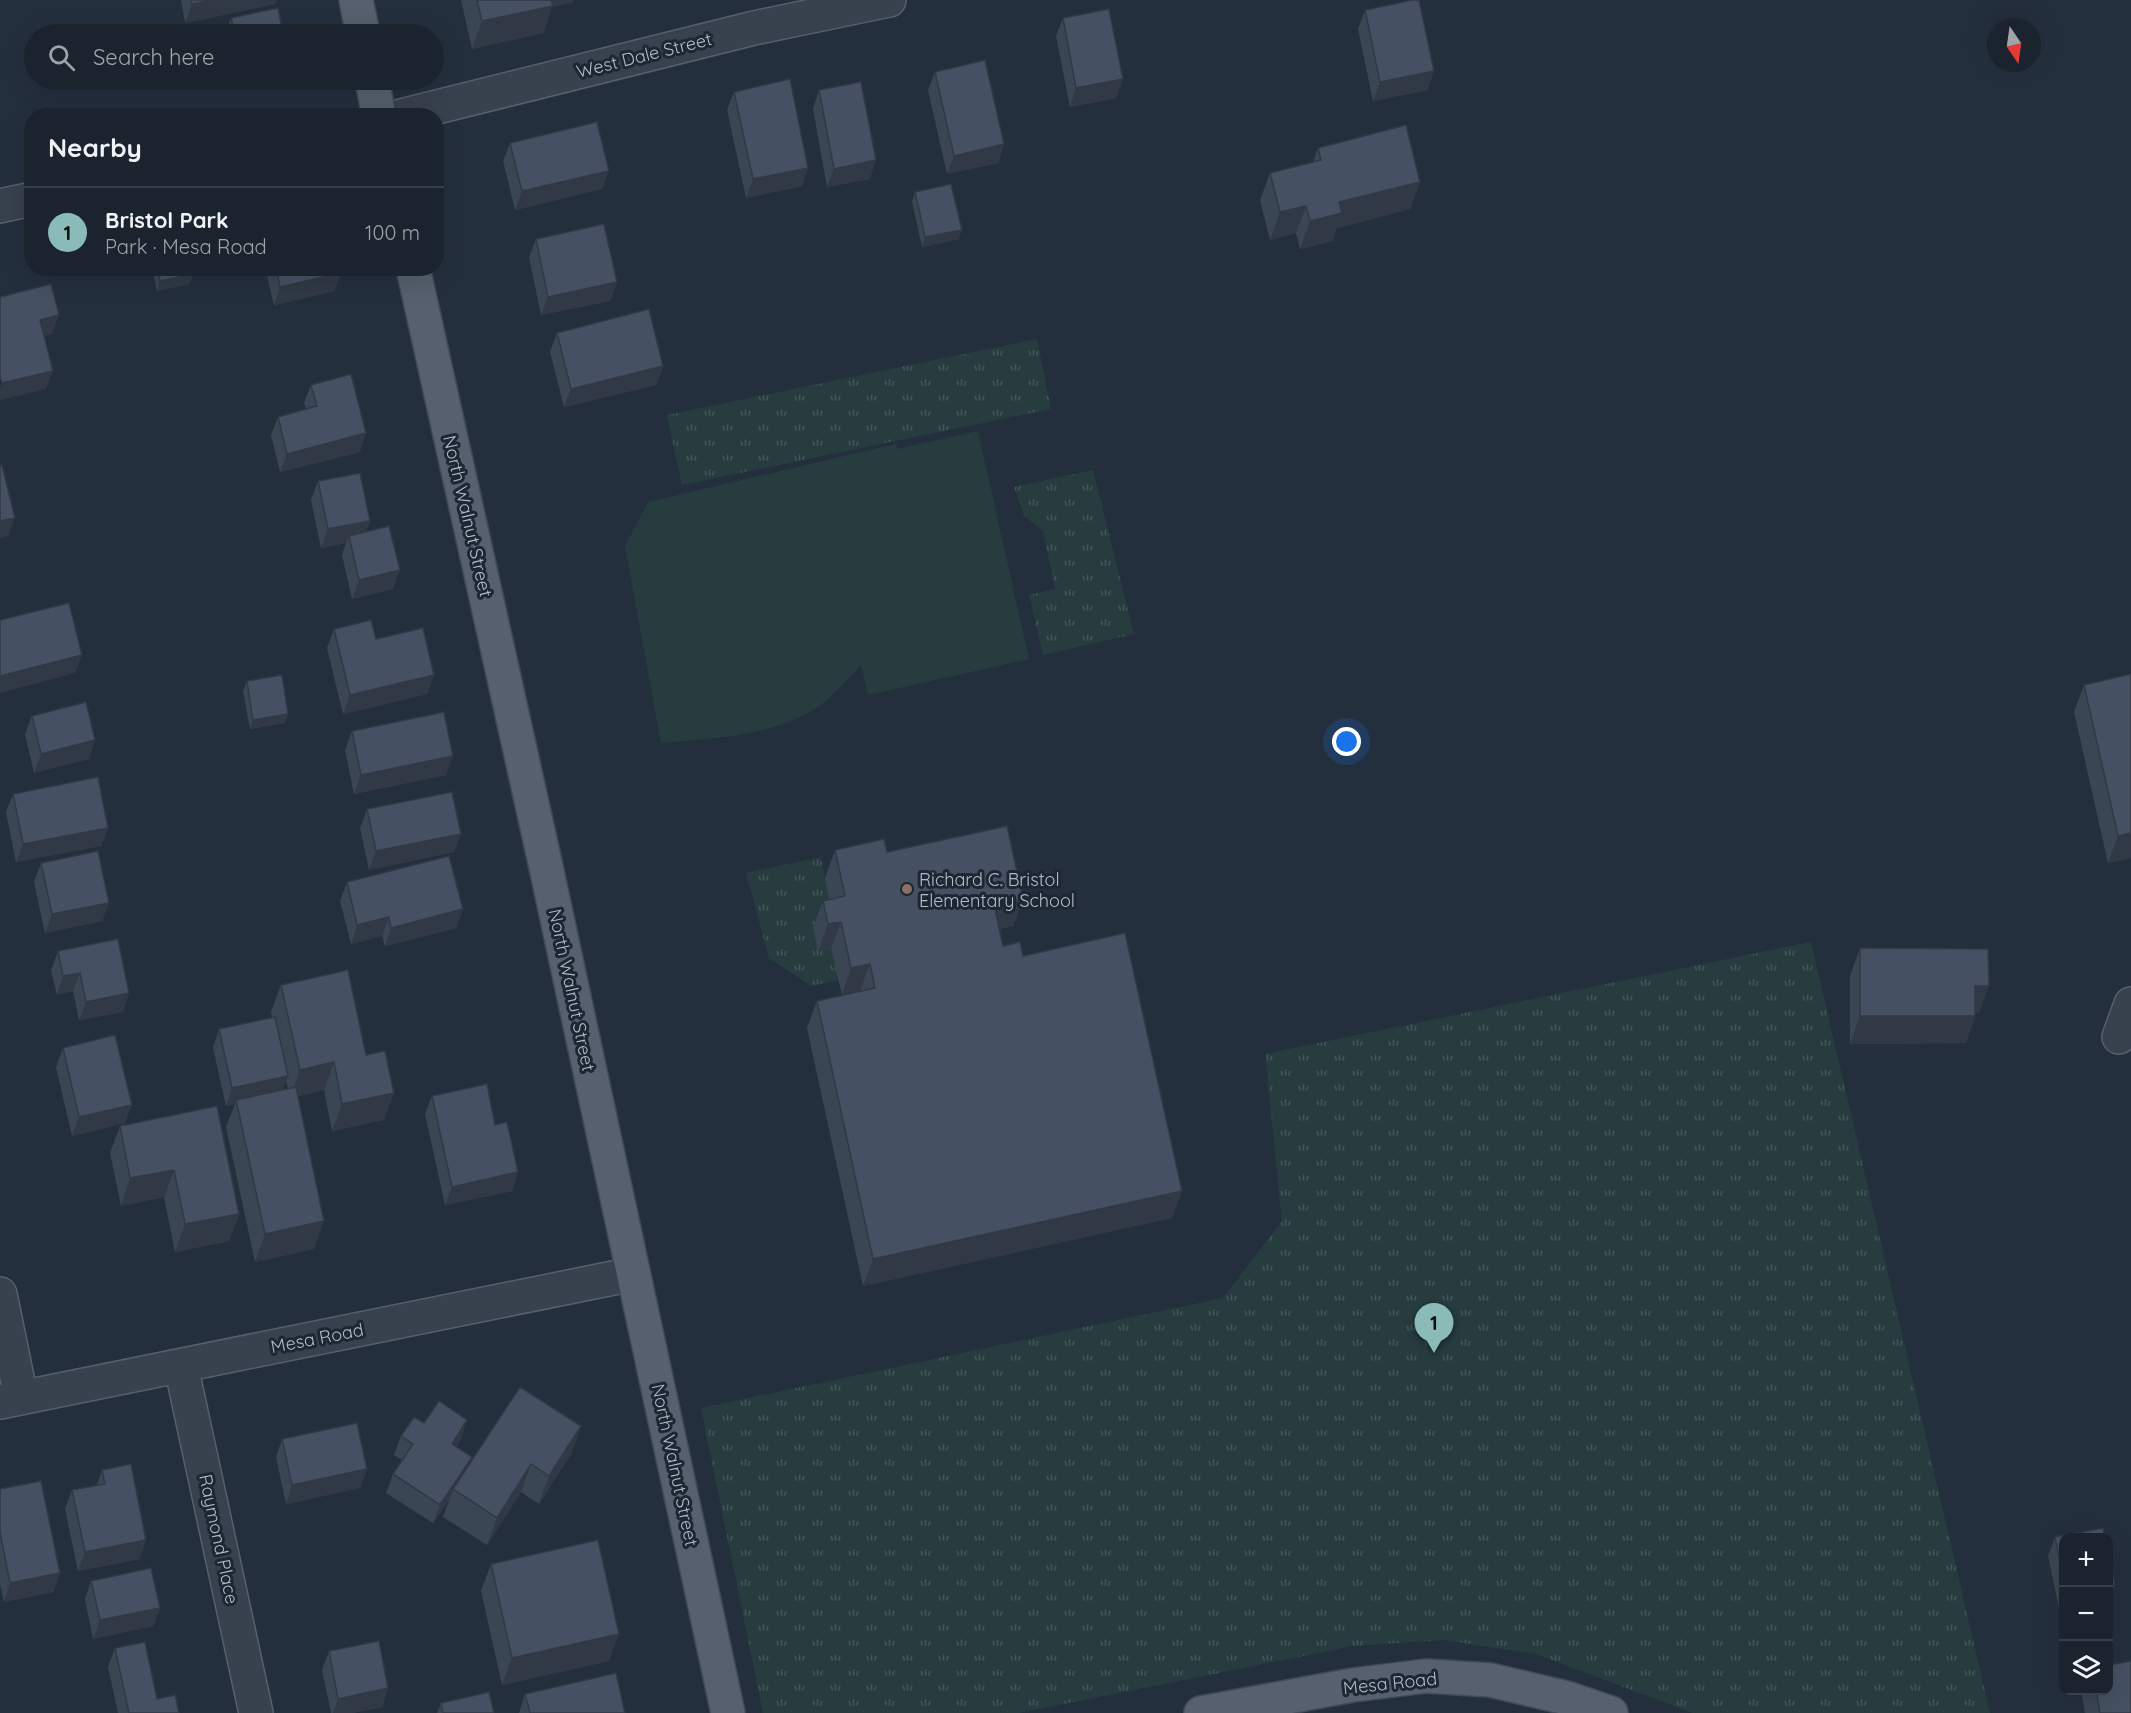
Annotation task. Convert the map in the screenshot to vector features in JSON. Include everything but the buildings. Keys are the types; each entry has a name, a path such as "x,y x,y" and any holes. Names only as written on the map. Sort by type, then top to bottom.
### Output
{"main road":[{"path":"356,0 361,24"},
{"path":"374,90 377,108"},
{"name":"North Walnut Street","path":"415,276 546,867 728,1713"},
{"name":"Mesa Road","path":"1201,1713 1353,1685 1426,1676 1490,1680 1568,1698 1611,1713"}],"street":[{"name":"West Dale Street","path":"433,108 754,27 889,0"},
{"path":"0,206 24,201"},
{"path":"2119,1036 2131,1004"},
{"name":"Mesa Road","path":"11,1399 633,1274"},
{"path":"0,1294 11,1399"},
{"name":"Raymond Place","path":"182,1366 256,1713"}],"green space":[{"path":"1037,339 1051,409 682,485 667,415"},
{"path":"978,431 1029,659 868,695 861,665 824,702 793,720 775,727 737,735 661,743 625,546 648,502 896,444 897,449"},
{"path":"1093,470 1134,634 1043,655 1029,595 1055,589 1043,531 1024,516 1014,487"},
{"path":"821,857 835,923 818,951 831,949 839,980 811,986 769,958 746,873"},
{"path":"1811,942 1990,1713 1693,1713 1536,1654 1444,1640 1353,1646 1019,1713 763,1713 701,1408 1223,1298 1282,1221 1265,1054"}],"place":[{"name":"Richard C. Bristol Elementary School","path":"907,889"},
{"name":"Bristol Park","path":"1434,1353"}]}
